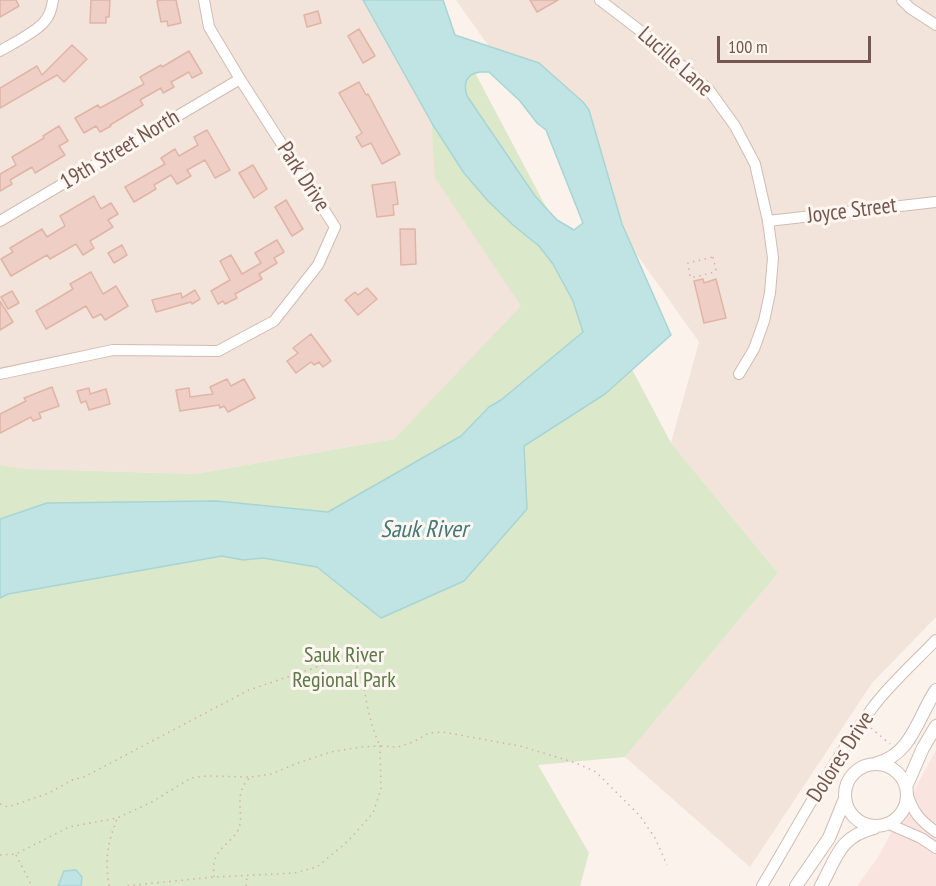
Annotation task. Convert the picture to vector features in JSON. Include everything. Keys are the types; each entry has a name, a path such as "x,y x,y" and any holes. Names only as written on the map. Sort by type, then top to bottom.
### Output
{"street":[{"path":"0,51 44,23 53,0"},
{"name":"Park Drive","path":"0,374 113,350 218,351 274,321 318,265 335,227 209,27 204,0"},
{"name":"Lucille Lane","path":"600,0 651,39 710,90 735,126 755,164 768,221 773,258 770,293 764,321 754,350 740,374"},
{"path":"902,0 936,25"},
{"name":"19th Street North","path":"0,221 240,79"},
{"name":"Joyce Street","path":"768,221 936,202"},
{"name":"Dolores Drive","path":"762,886 833,767 875,705 936,640"},
{"path":"936,690 907,743 898,753 887,760 861,767 847,781 844,791 847,809 860,823 868,826 883,825 913,834 936,848"},
{"path":"821,886 838,853 851,837 861,831 897,819 903,812 907,790 923,748 936,726"},
{"path":"871,764 880,764 897,772 903,779 912,809 926,825 936,832"},
{"path":"796,886 829,838 844,801"}],"path":[{"path":"713,257 716,270 690,277 688,263 713,257"},
{"path":"0,804 8,807 49,793 249,690 349,656 357,665 363,678 374,733 380,746 381,789 373,813 348,841 316,867 294,873 214,877 125,886"},
{"path":"863,722 890,744"},
{"path":"0,855 16,854 69,827 117,818 150,803 191,778 251,777 271,774 298,762 332,752 361,747 398,747 429,733 443,732 520,746 576,762 596,772 640,816 655,838 667,865"},
{"path":"214,877 214,861 219,850 238,829 241,817 242,787 251,777"},
{"path":"109,886 106,864 109,840 117,818"},
{"path":"16,854 32,886"},
{"path":"246,886 248,876"}],"shaded area":[{"path":"0,0 367,0 431,117 436,178 522,306 394,439 195,474 28,469 0,465"},
{"path":"456,0 936,0 936,617 872,683 750,867 625,757 778,573 671,443 699,342"},
{"path":"936,750 936,886 857,886 878,857"}],"green space":[{"name":"Sauk River Regional Park","path":"455,35 671,443 778,573 625,757 538,765 589,853 580,886 0,886 0,465 28,469 195,474 394,439 521,306 435,178 431,117"}],"water":[{"name":"Sauk River","path":"363,0 443,0 455,35 539,63 583,102 589,110 622,224 671,335 605,394 524,446 527,509 464,581 381,618 317,567 263,558 243,560 222,556 8,594 0,598 0,519 47,503 217,501 328,512 461,436 489,407 501,400 583,332 573,301 553,264 539,246 488,201 464,173 433,125","holes":["489,72 546,130 583,223 574,230 557,220 535,196 467,96 465,87 469,77 475,73"]},
{"path":"76,870 82,877 81,886 58,886 64,871"}],"building":[{"path":"0,0 16,0 19,6 0,17"},
{"path":"91,0 110,0 109,17 106,17 106,23 90,23"},
{"path":"176,0 181,23 168,26 167,21 161,22 157,1"},
{"path":"530,0 558,0 537,12"},
{"path":"318,11 321,23 307,27 304,15"},
{"path":"359,29 375,56 363,63 348,36"},
{"path":"72,45 87,59 64,82 57,75 0,108 0,88 37,66 42,75"},
{"path":"189,51 202,73 192,78 189,72 171,82 174,87 163,93 161,88 140,100 143,105 111,126 100,132 96,126 84,133 75,118 98,105 100,108 144,84 140,77"},
{"path":"359,82 366,95 368,94 400,154 382,164 371,143 362,147 356,137 362,133 339,93"},
{"path":"59,126 68,141 59,146 65,155 35,173 32,167 10,180 12,184 0,191 0,174 16,165 12,157"},
{"path":"207,130 230,170 215,178 205,160 187,170 191,176 177,184 171,175 154,185 156,189 134,202 125,187 165,164 161,158 175,149 179,156 198,145 194,137"},
{"path":"253,165 267,189 254,198 239,173"},
{"path":"395,182 398,204 393,205 394,215 377,217 372,185"},
{"path":"94,196 101,209 111,203 118,214 108,220 113,227 90,241 94,248 83,255 76,244 50,259 47,255 11,276 1,259 13,252 10,248 42,229 47,237 65,226 60,216"},
{"path":"286,200 303,229 292,236 275,207"},
{"path":"400,229 415,229 416,264 401,265"},
{"path":"277,240 284,252 274,258 277,263 259,274 262,279 235,294 237,298 225,304 223,301 218,304 211,291 230,280 220,261 231,255 242,274 261,263 255,253"},
{"path":"122,245 127,255 114,263 108,253"},
{"path":"91,272 103,294 116,286 128,306 105,320 101,314 93,318 86,306 46,329 36,311 73,289 70,284"},
{"path":"703,279 704,283 716,279 726,318 704,323 694,281"},
{"path":"367,288 377,299 358,315 345,300 355,292 358,295"},
{"path":"195,290 200,299 192,304 191,302 156,312 152,300 181,293 182,298"},
{"path":"12,291 19,303 8,309 1,297"},
{"path":"0,301 13,322 0,330"},
{"path":"311,334 331,361 323,367 319,362 314,365 311,362 296,373 287,361 298,353 293,348"},
{"path":"227,379 231,386 244,379 255,398 228,412 224,406 220,408 219,405 180,411 176,390 189,388 190,397 213,394 210,387"},
{"path":"52,387 59,406 39,413 41,418 33,421 31,417 0,433 0,414 26,401 24,398"},
{"path":"89,388 90,394 106,389 110,404 89,410 86,401 81,403 77,391"}]}
